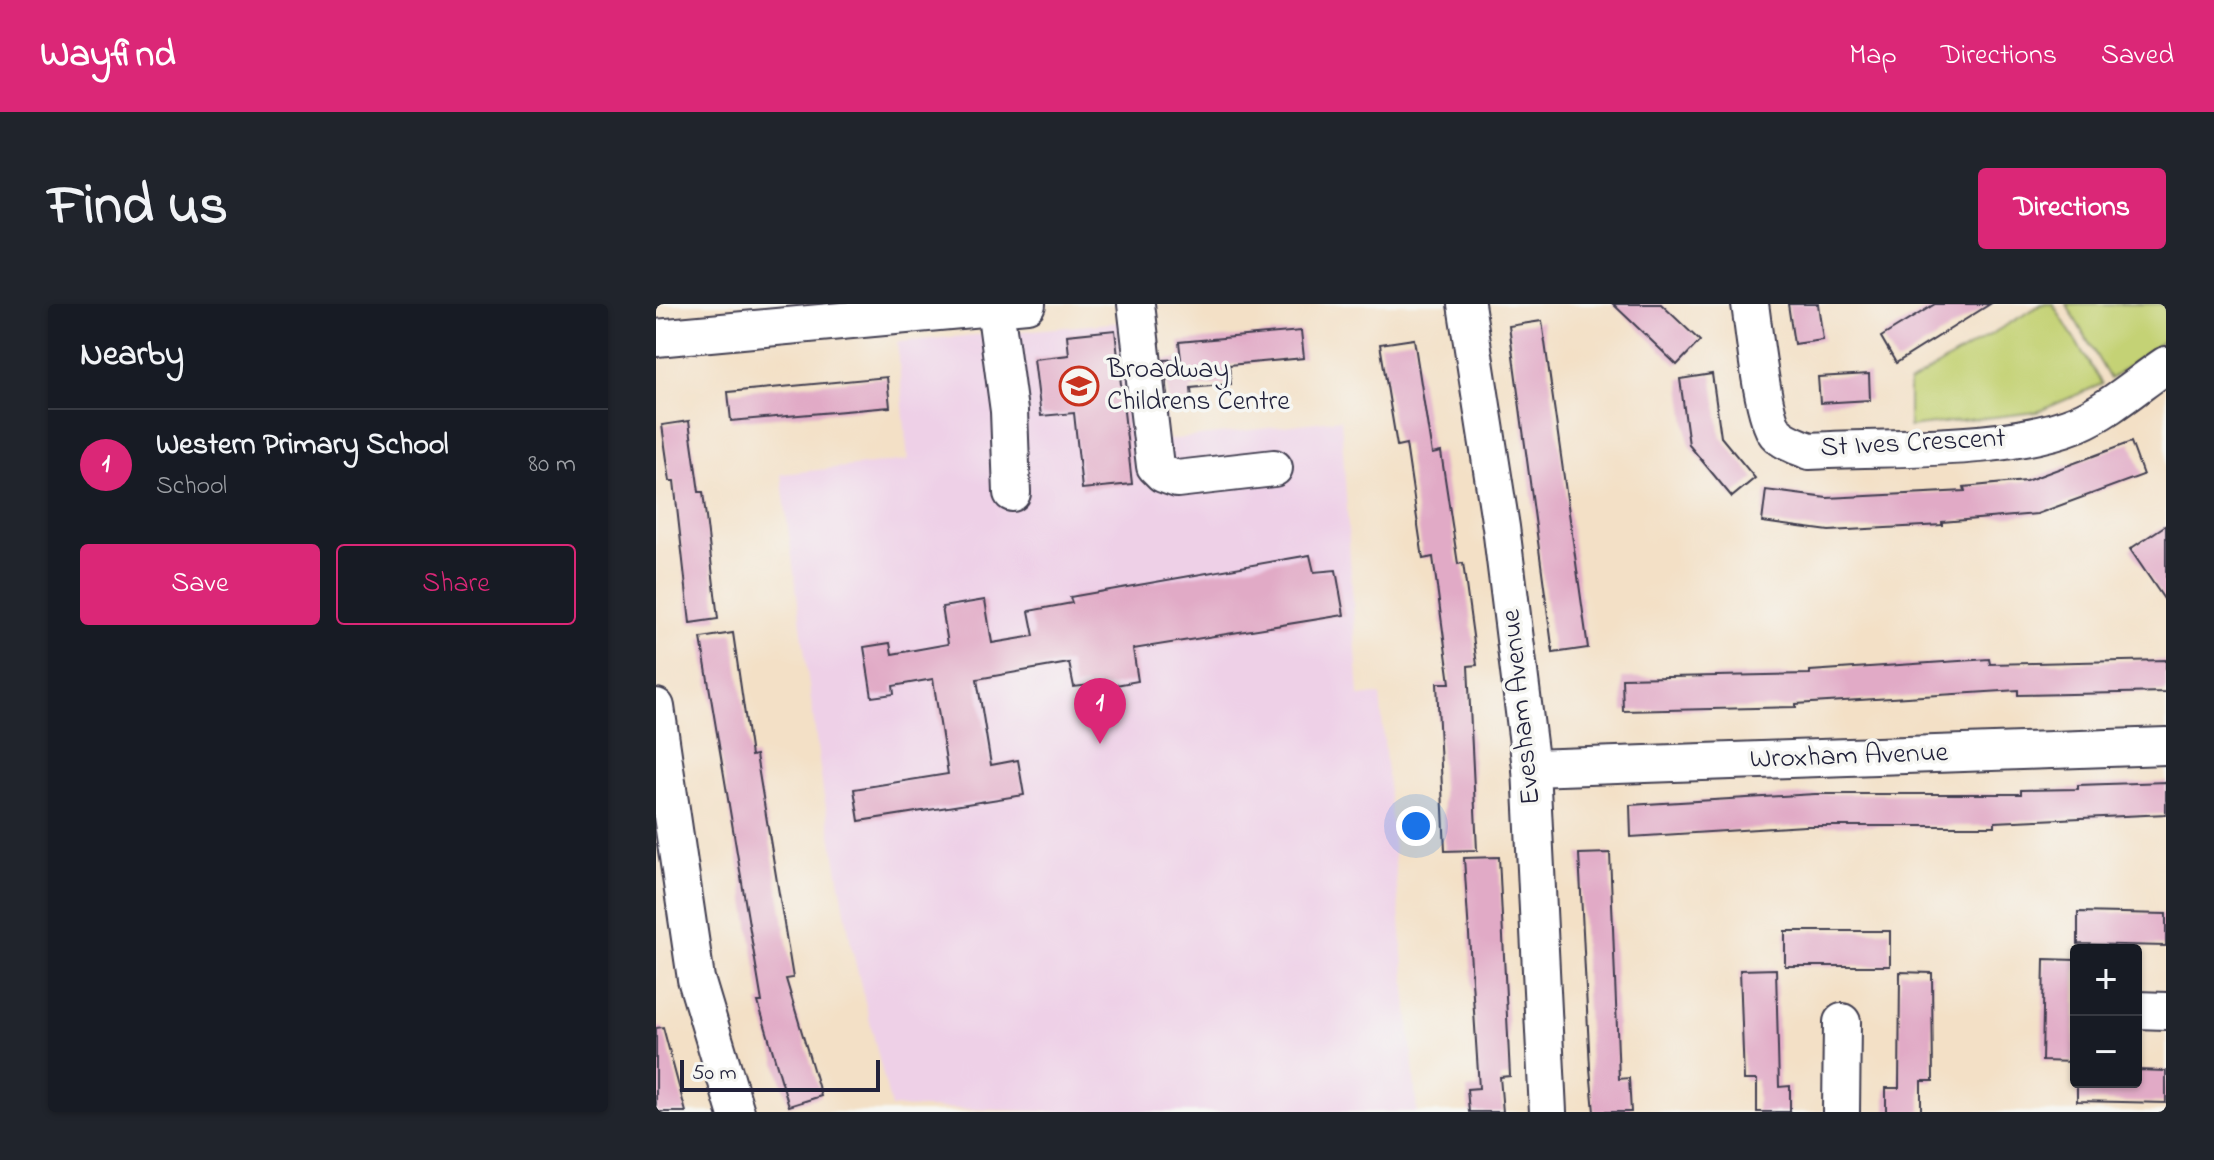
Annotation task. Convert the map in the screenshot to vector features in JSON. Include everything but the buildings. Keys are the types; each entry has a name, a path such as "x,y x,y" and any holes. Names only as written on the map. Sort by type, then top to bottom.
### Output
{"street":[{"path":"1136,304 1153,458 1163,474 1177,479 1274,468"},
{"name":"Evesham Avenue","path":"1466,304 1501,527 1531,768 1548,1112"},
{"name":"St Ives Crescent","path":"1750,304 1768,411 1775,432 1809,451 1974,444 2031,437 2081,422 2166,365"},
{"path":"656,338 748,316 1011,306 1009,411 1012,493"},
{"path":"656,707 696,979 736,1112"},
{"name":"Wroxham Avenue","path":"1531,768 2166,746"},
{"path":"2142,1010 2166,1011"},
{"path":"1841,1112 1842,1022"}],"shaded area":[{"path":"1156,319 1167,440 1341,419 1359,696 1380,695 1417,1112 1063,1112 891,1107 852,949 823,791 781,474 908,460 897,342"}],"green space":[{"path":"2042,304 2053,304 2102,384 2037,412 1909,427 1909,383"},
{"path":"2066,304 2166,304 2166,338 2110,379"}],"place":[{"name":"Broadway Childrens Centre","path":"1079,386"},
{"name":"Western Primary School","path":"1100,744"}]}
